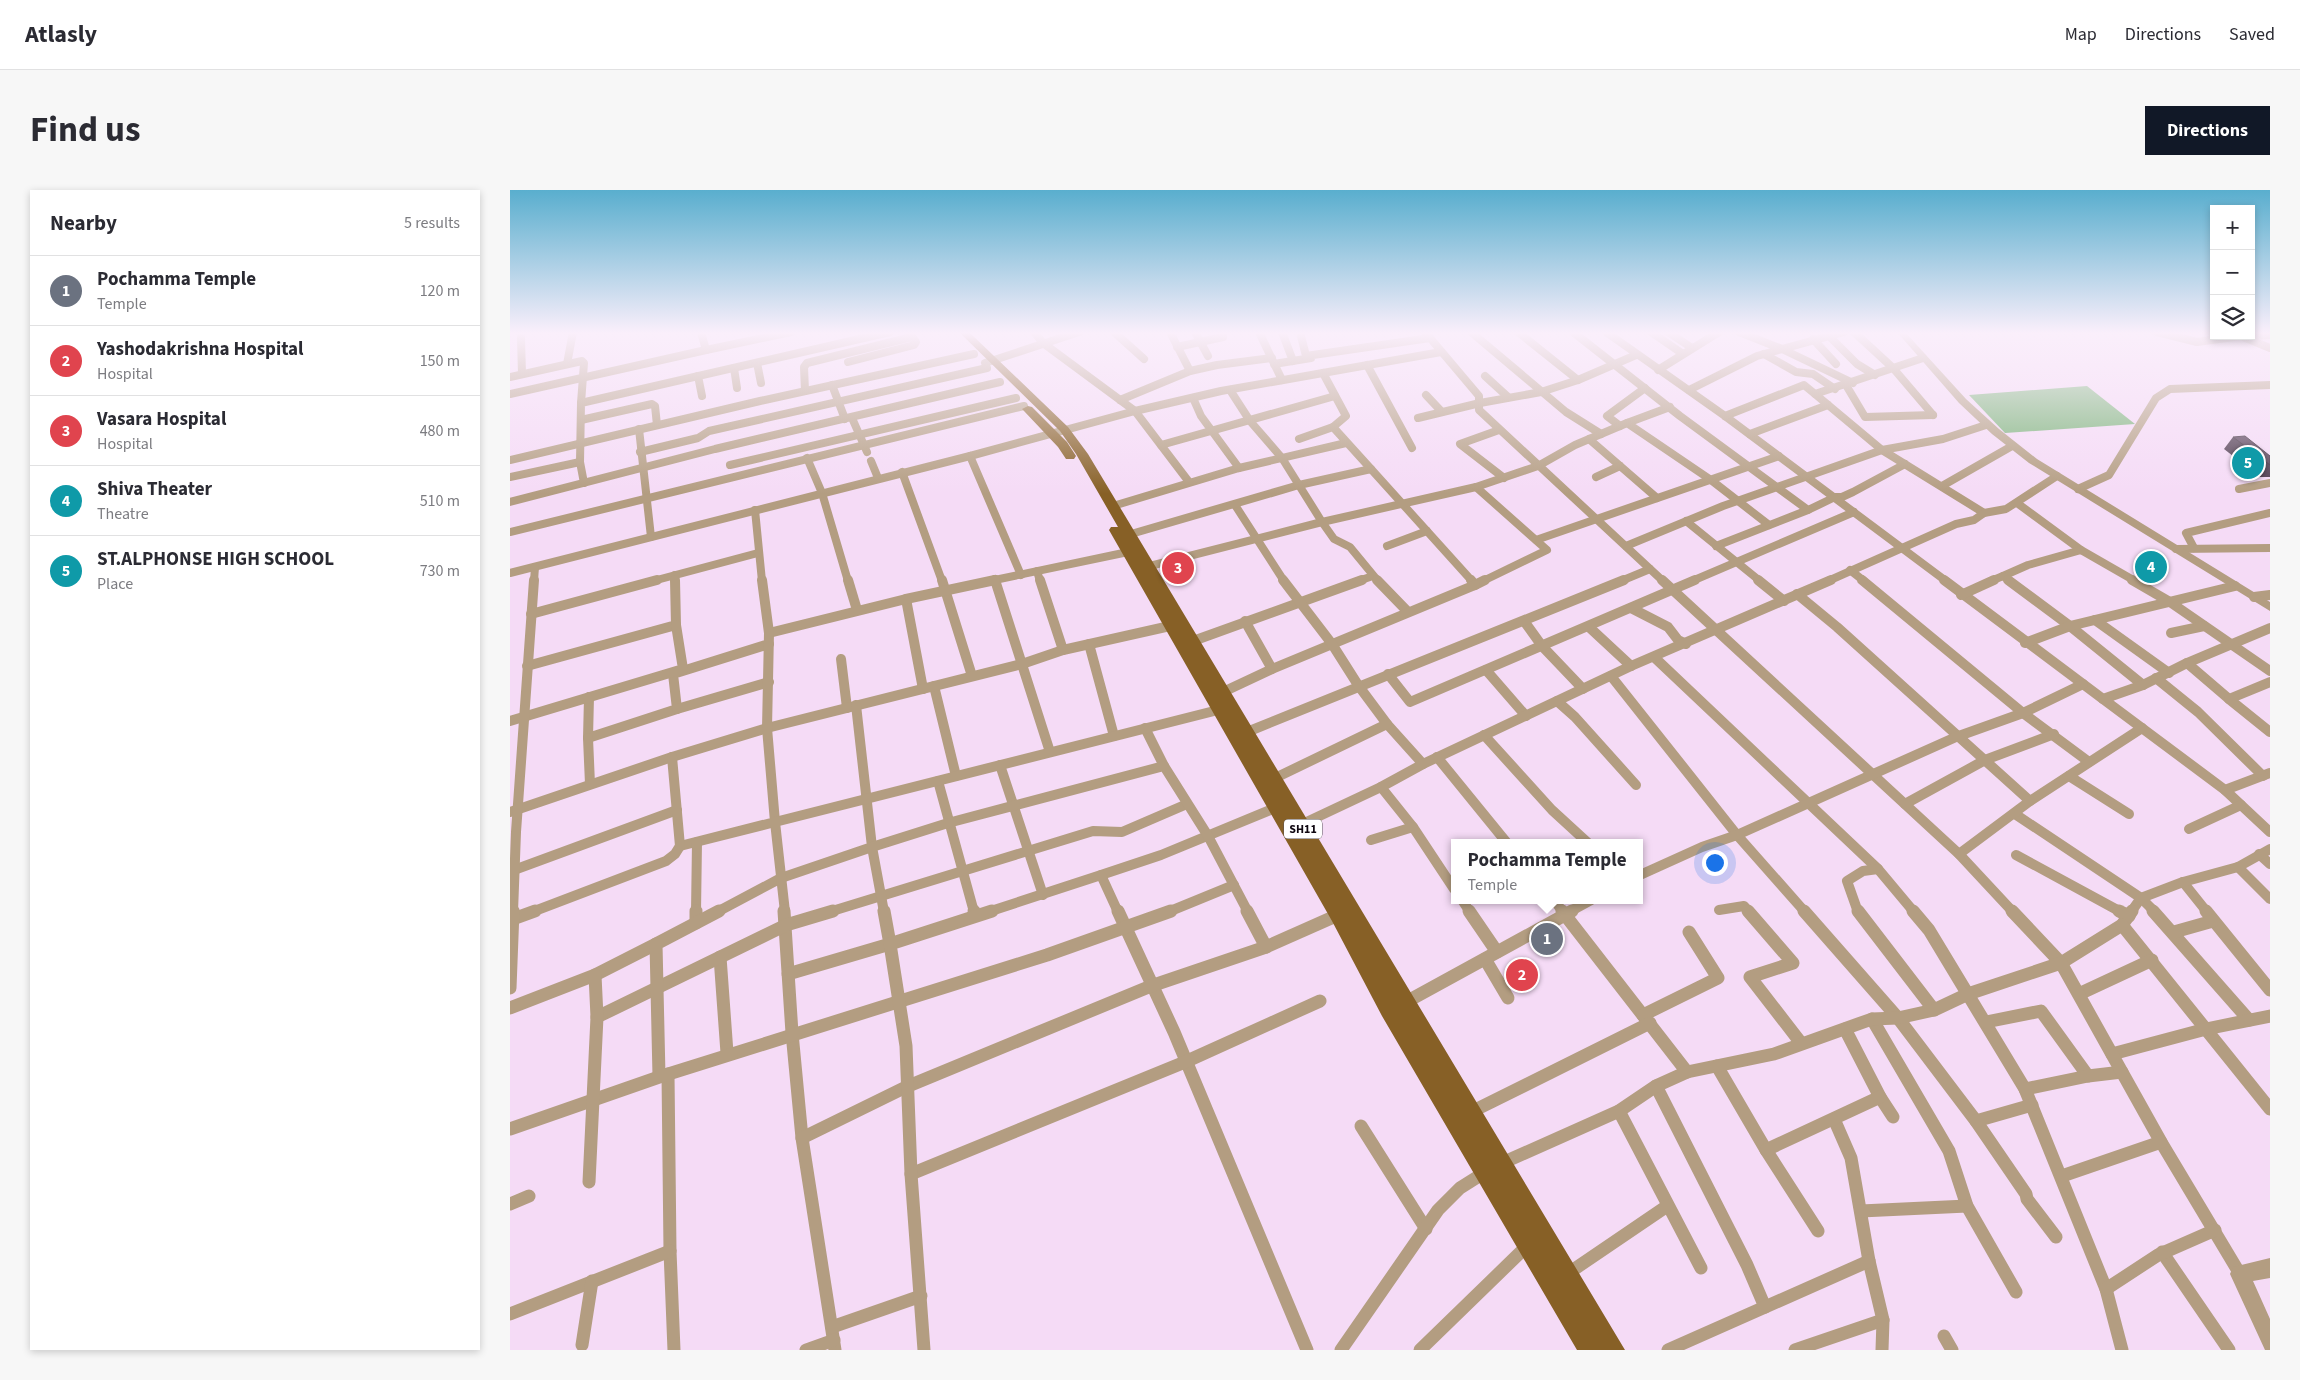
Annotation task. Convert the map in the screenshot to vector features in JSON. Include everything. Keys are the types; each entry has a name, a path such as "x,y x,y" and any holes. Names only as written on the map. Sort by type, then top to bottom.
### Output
{"main road":[{"name":"SH11","path":"1004,386 1020,402 1057,431 1063,445 1128,552 1144,567 1193,641 1223,692 1226,708 1275,808 1294,827 1406,1002 1614,1350"},
{"name":"SH11","path":"1010,386 1082,454 1131,534 1170,626 1226,708 1247,732 1273,779 1294,827 1338,916 1389,1010 1590,1350"}],"street":[{"path":"510,394 546,386"},
{"path":"582,386 580,462 584,483"},
{"path":"581,403 654,386"},
{"path":"700,386 702,396"},
{"path":"806,386 806,391"},
{"path":"510,460 827,386"},
{"path":"832,386 838,402 860,435 865,448"},
{"path":"640,452 698,438 709,431 838,402 896,386"},
{"path":"510,502 983,386"},
{"path":"1101,386 1135,411 1189,482"},
{"path":"1120,400 1153,386"},
{"path":"510,573 970,456 1135,411 1250,386"},
{"path":"1298,439 1333,427 1346,416 1330,386"},
{"path":"1378,386 1412,448"},
{"path":"1471,386 1479,396 1479,410 1499,430 1959,854 2062,963 2161,1142 2240,1274 2270,1342"},
{"path":"1496,386 1508,398"},
{"path":"1534,386 1566,412 1601,434"},
{"path":"1418,418 1480,403 1524,397 1559,386"},
{"path":"1643,386 1808,510"},
{"path":"1683,386 1835,497 1961,595 2225,790 2270,832"},
{"path":"1689,390 1697,386"},
{"path":"1725,416 1801,386"},
{"path":"1805,386 1882,450 1984,513"},
{"path":"1830,386 1835,390"},
{"path":"1815,394 1845,386"},
{"path":"1851,386 1865,416 1933,415 1908,386"},
{"path":"1948,386 1974,415 2012,446 2057,476 2270,607"},
{"path":"2078,489 2109,475 2156,398 2170,389 2265,386"},
{"path":"1645,388 1607,416 1711,480 1769,525"},
{"path":"1230,390 1250,421 1282,458 1334,539 1350,546 1373,576 1408,612"},
{"path":"1426,395 1441,411"},
{"path":"1161,446 1335,396"},
{"path":"1193,398 1201,416 1240,468"},
{"path":"730,465 860,435 1020,402"},
{"path":"510,532 808,458 865,448 1020,402"},
{"path":"580,420 652,404 655,406 657,425"},
{"path":"1750,434 1828,405"},
{"path":"1144,567 1322,522 1404,505 1476,487 1538,466 1589,439 1670,407"},
{"path":"1626,546 1739,500 1882,450 1943,439 1986,425"},
{"path":"1333,427 1475,585"},
{"path":"639,429 640,452 651,537"},
{"path":"1499,430 1460,444 1504,478"},
{"path":"1589,439 1657,498"},
{"path":"1113,506 1240,468 1346,443"},
{"path":"1942,486 2012,446"},
{"path":"970,456 1022,575"},
{"path":"1536,540 1779,456"},
{"path":"808,458 822,493 857,610"},
{"path":"870,460 878,478"},
{"path":"510,477 580,462"},
{"path":"1716,546 1808,510 1835,497 1842,497 1905,464"},
{"path":"1596,477 1620,466"},
{"path":"1131,534 1299,485 1371,469"},
{"path":"902,472 930,552 946,590 972,676"},
{"path":"1294,827 1382,787 1422,764 1630,666 1686,644 1715,628 1784,601 1956,524 1974,520 1984,513 2006,510 2057,476"},
{"path":"2239,489 2270,483"},
{"path":"1223,692 1272,669 1475,585 1547,550 1476,487"},
{"path":"2017,503 2081,550 2170,602 2270,671"},
{"path":"1235,505 1298,602 1332,644 1358,685 1387,724 1422,764"},
{"path":"756,510 758,553 769,633 770,682 767,728 786,925 792,1033 802,1138 834,1339"},
{"path":"1388,674 1410,702 1854,512"},
{"path":"2194,548 2186,534 2270,513"},
{"path":"1686,521 1784,601"},
{"path":"1388,546 1427,531"},
{"path":"2176,549 2270,548"},
{"path":"1961,595 2028,565 2081,550"},
{"path":"769,633 857,610 1128,552"},
{"path":"531,614 758,553"},
{"path":"510,988 514,811 535,567"},
{"path":"1247,732 1358,685 1524,621 1650,569"},
{"path":"1850,570 2023,713 2054,734 2089,762"},
{"path":"1037,571 1063,650"},
{"path":"675,575 676,625 683,669"},
{"path":"1193,641 1373,576"},
{"path":"2003,576 2070,626 2142,685"},
{"path":"996,579 1050,752"},
{"path":"2025,643 2070,626 2235,586"},
{"path":"1797,594 1837,627 1956,737 1985,760 2030,801"},
{"path":"2254,597 2270,595"},
{"path":"906,599 923,689"},
{"path":"1631,608 1668,627 1678,640 1686,644"},
{"path":"2095,620 2169,673"},
{"path":"1524,621 1542,646 1583,689"},
{"path":"1245,622 1272,669"},
{"path":"527,666 676,625"},
{"path":"514,811 672,757 767,728 1022,664 1063,650 1170,626"},
{"path":"2171,633 2204,626"},
{"path":"1588,627 1630,666"},
{"path":"2103,699 2142,685 2187,663 2270,628"},
{"path":"510,721 769,644"},
{"path":"1089,644 1114,736"},
{"path":"1654,657 1807,804 1878,869 1929,930 2025,1089 2062,1176 2106,1290 2122,1350"},
{"path":"841,659 852,706 867,798 872,846 900,1001 906,1046 906,1087 911,1174 924,1350"},
{"path":"2187,663 2270,732"},
{"path":"677,709 673,674 683,669"},
{"path":"1486,670 1526,716"},
{"path":"1611,676 1737,835 1898,1018 1976,1121 2026,1194 2027,1199 2056,1238"},
{"path":"2156,678 2198,712 2266,775 2225,790"},
{"path":"588,738 677,709 770,682"},
{"path":"2229,699 2270,682"},
{"path":"1643,874 1702,847 1737,835 1956,737 2023,713 2083,684"},
{"path":"934,686 956,776"},
{"path":"589,697 590,784"},
{"path":"1557,701 1575,717 1636,785"},
{"path":"680,846 1226,708"},
{"path":"1273,779 1387,724"},
{"path":"1145,728 1164,766 1208,836 1266,947"},
{"path":"1959,854 2030,801 2142,728"},
{"path":"1905,804 1985,760 2054,734"},
{"path":"1484,735 1552,810 1584,839"},
{"path":"513,919 666,861 675,854 680,846 672,757"},
{"path":"1437,757 1504,839"},
{"path":"1000,765 1043,895"},
{"path":"510,1008 595,974 781,878 872,846 948,823 1164,766"},
{"path":"2069,776 2128,814"},
{"path":"938,781 948,823 975,915"},
{"path":"1382,787 1413,826 1451,884"},
{"path":"597,1017 786,925 1093,831 1122,832 1187,804"},
{"path":"2189,829 2241,805"},
{"path":"788,974 890,944 975,915 1101,876 1161,855 1275,808"},
{"path":"514,870 677,810"},
{"path":"2015,814 2141,898 2174,932 2250,1020"},
{"path":"1371,840 1413,826"},
{"path":"696,923 697,842"},
{"path":"1340,1350 1438,1210 1460,1188 1484,1172 1619,1111 1656,1086 1687,1072 1774,1054 1872,1019 1898,1018 1934,1010 1968,994 2062,963 2125,921 2141,898 2183,882 2238,867 2265,852 2270,864"},
{"path":"2016,855 2125,921 2152,960 2270,1109"},
{"path":"2238,867 2270,899"},
{"path":"1878,869 1863,871 1847,881 1857,910 1934,1010"},
{"path":"1101,876 1174,1032 1307,1350"},
{"path":"2183,882 2270,990"},
{"path":"510,1130 594,1098 727,1054 1125,929 1234,885"},
{"path":"1465,904 1497,952"},
{"path":"1557,904 1687,1072"},
{"path":"1406,1002 1584,904"},
{"path":"1719,910 1744,906 1793,963 1750,977 1801,1043"},
{"path":"802,1138 906,1087 1151,986 1266,947 1338,916"},
{"path":"2174,932 2213,921"},
{"path":"1471,1112 1647,1019 1718,978 1689,932"},
{"path":"656,944 674,1350"},
{"path":"720,957 727,1054"},
{"path":"1484,959 1508,998"},
{"path":"2079,994 2152,960"},
{"path":"589,1182 597,1017 595,974"},
{"path":"911,1174 1185,1062 1320,1001"},
{"path":"1986,1022 2041,1011 2088,1076"},
{"path":"2112,1054 2206,1029 2270,1016"},
{"path":"1872,1019 1949,1151 1967,1206 2016,1292"},
{"path":"1845,1029 1880,1097 1893,1117"},
{"path":"1717,1066 1766,1150 1818,1230"},
{"path":"2025,1089 2088,1076 2122,1072"},
{"path":"1656,1086 1747,1265 1765,1307"},
{"path":"1766,1150 1880,1097"},
{"path":"1976,1121 2032,1106"},
{"path":"1619,1111 1701,1268"},
{"path":"1834,1119 1851,1158 1868,1261 1883,1320 1882,1350"},
{"path":"1361,1126 1426,1229"},
{"path":"2062,1176 2161,1142"},
{"path":"510,1204 529,1196"},
{"path":"1567,1274 1667,1206"},
{"path":"1861,1211 1967,1206"},
{"path":"2106,1290 2130,1270 2162,1252 2215,1230"},
{"path":"1420,1350 1528,1245"},
{"path":"510,1314 670,1251"},
{"path":"2162,1252 2229,1350"},
{"path":"1668,1350 1868,1261"},
{"path":"2240,1274 2270,1268"},
{"path":"582,1345 592,1281"},
{"path":"806,1350 834,1339 921,1296"},
{"path":"1795,1350 1883,1320"},
{"path":"1944,1336 1952,1350"}],"green space":[{"path":"2087,386 2135,424 2005,433 1969,395"}],"building":[{"path":"2245,436 2270,456 2270,465 2233,437"}],"place":[{"name":"ST.ALPHONSE HIGH SCHOOL","path":"2248,463"},
{"name":"Shiva Theater","path":"2151,567"},
{"name":"Vasara Hospital","path":"1178,568"},
{"name":"Pochamma Temple","path":"1547,939"},
{"name":"Yashodakrishna Hospital","path":"1522,975"}]}
